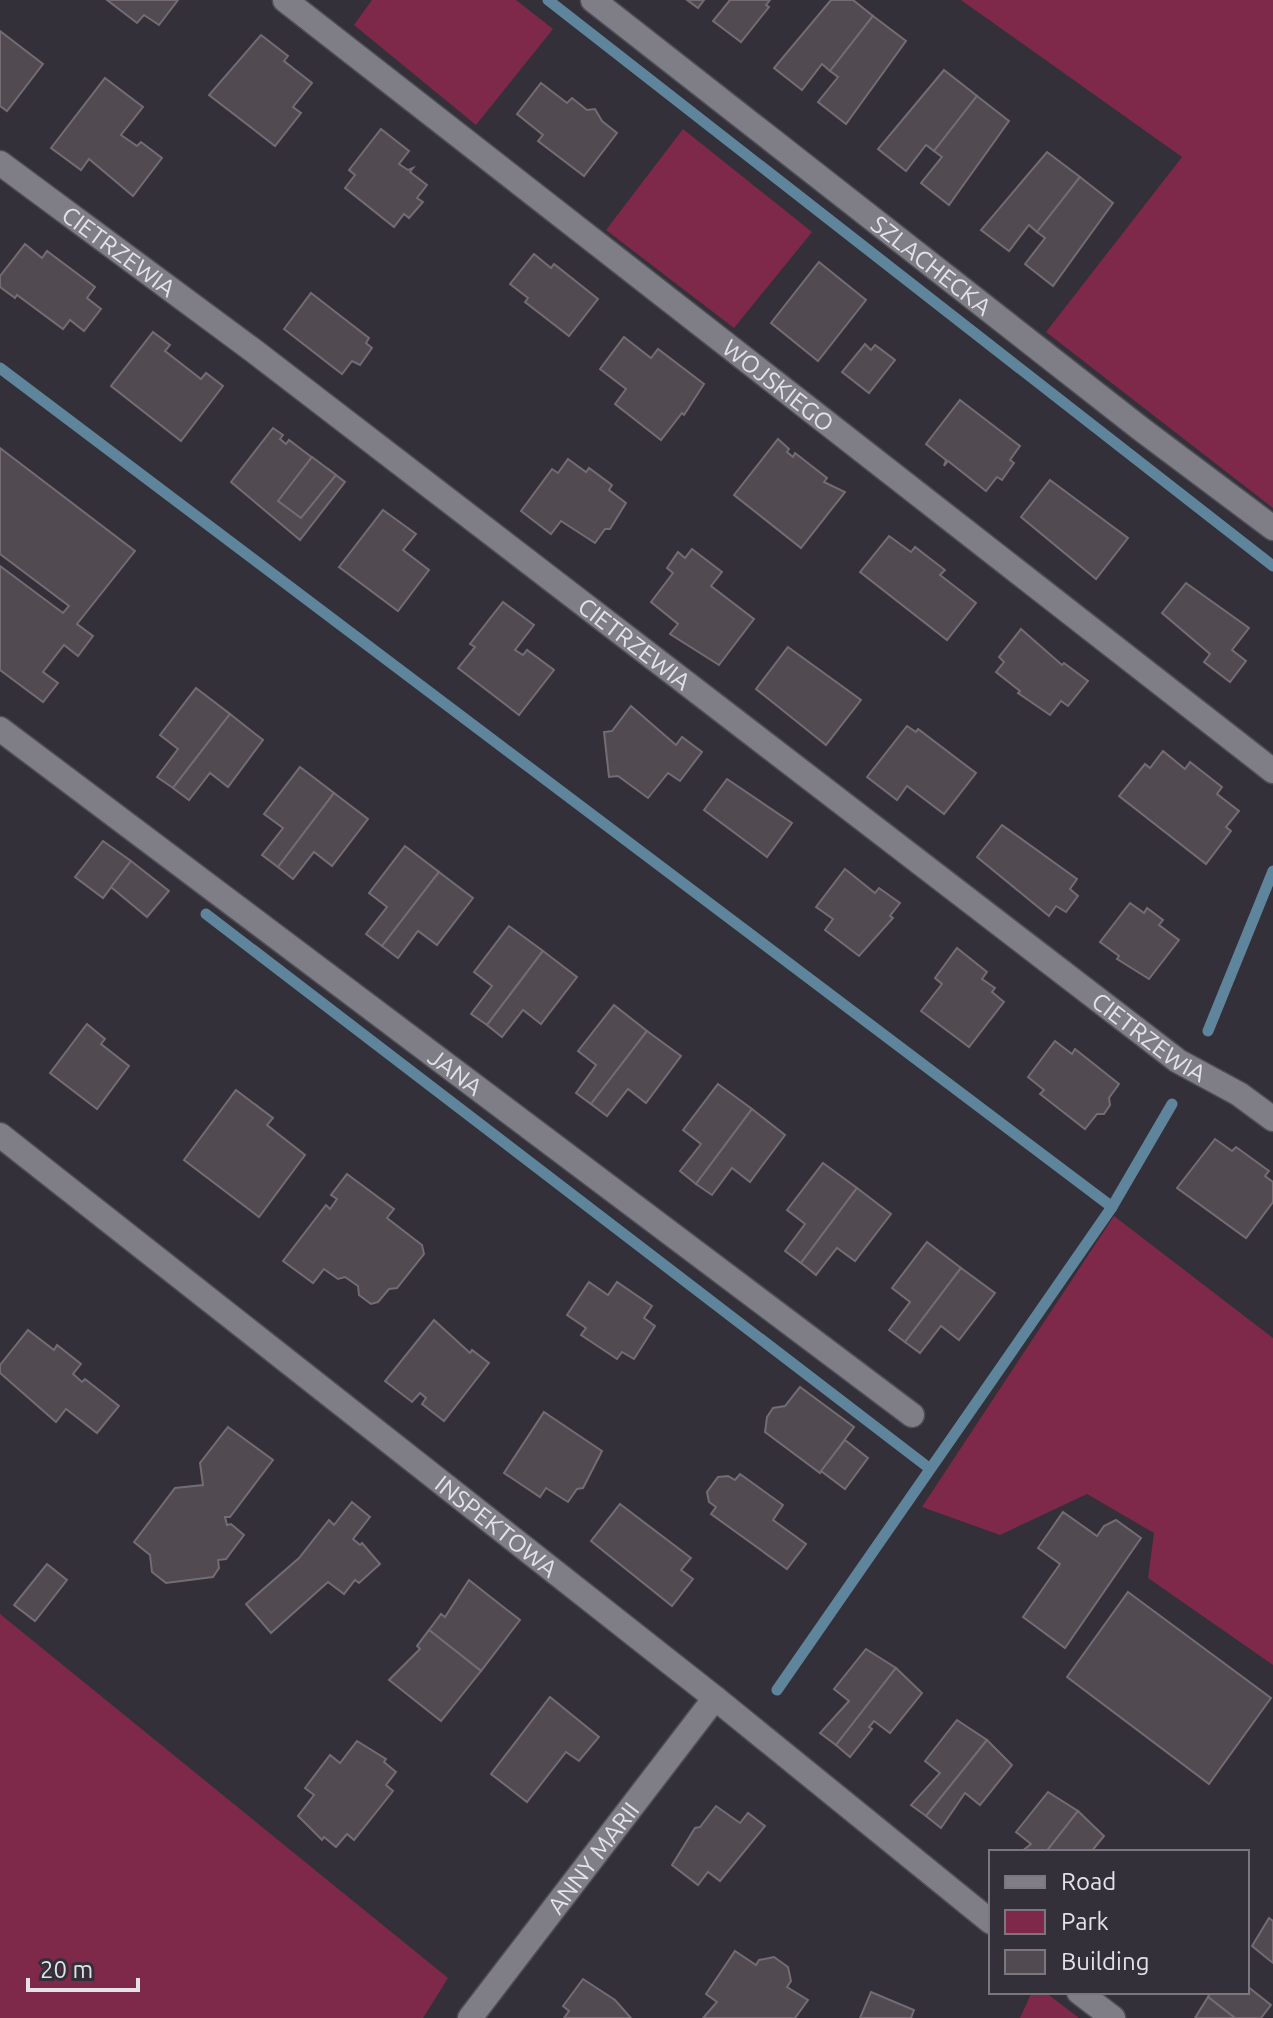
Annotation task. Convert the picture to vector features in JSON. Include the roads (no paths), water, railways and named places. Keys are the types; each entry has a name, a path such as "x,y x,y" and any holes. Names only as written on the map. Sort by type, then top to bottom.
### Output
{"street":[{"name":"WOJSKIEGO","path":"285,0 1273,771"},
{"name":"SZLACHECKA","path":"593,0 1141,429 1273,528"},
{"name":"CIETRZEWIA","path":"0,163 254,351 1178,1061 1239,1094 1273,1119"},
{"name":"JANA","path":"0,729 912,1415"},
{"name":"INSPEKTOWA","path":"0,1135 715,1698 989,1920"},
{"name":"ANNY MARII","path":"470,2018 715,1698"},
{"path":"1082,1994 1113,2018"}],"waterway":[{"path":"548,0 1273,566"},
{"path":"0,368 1112,1207"},
{"path":"1208,1031 1273,871"},
{"path":"206,914 929,1468"},
{"path":"777,1690 1112,1207 1172,1104"}]}
